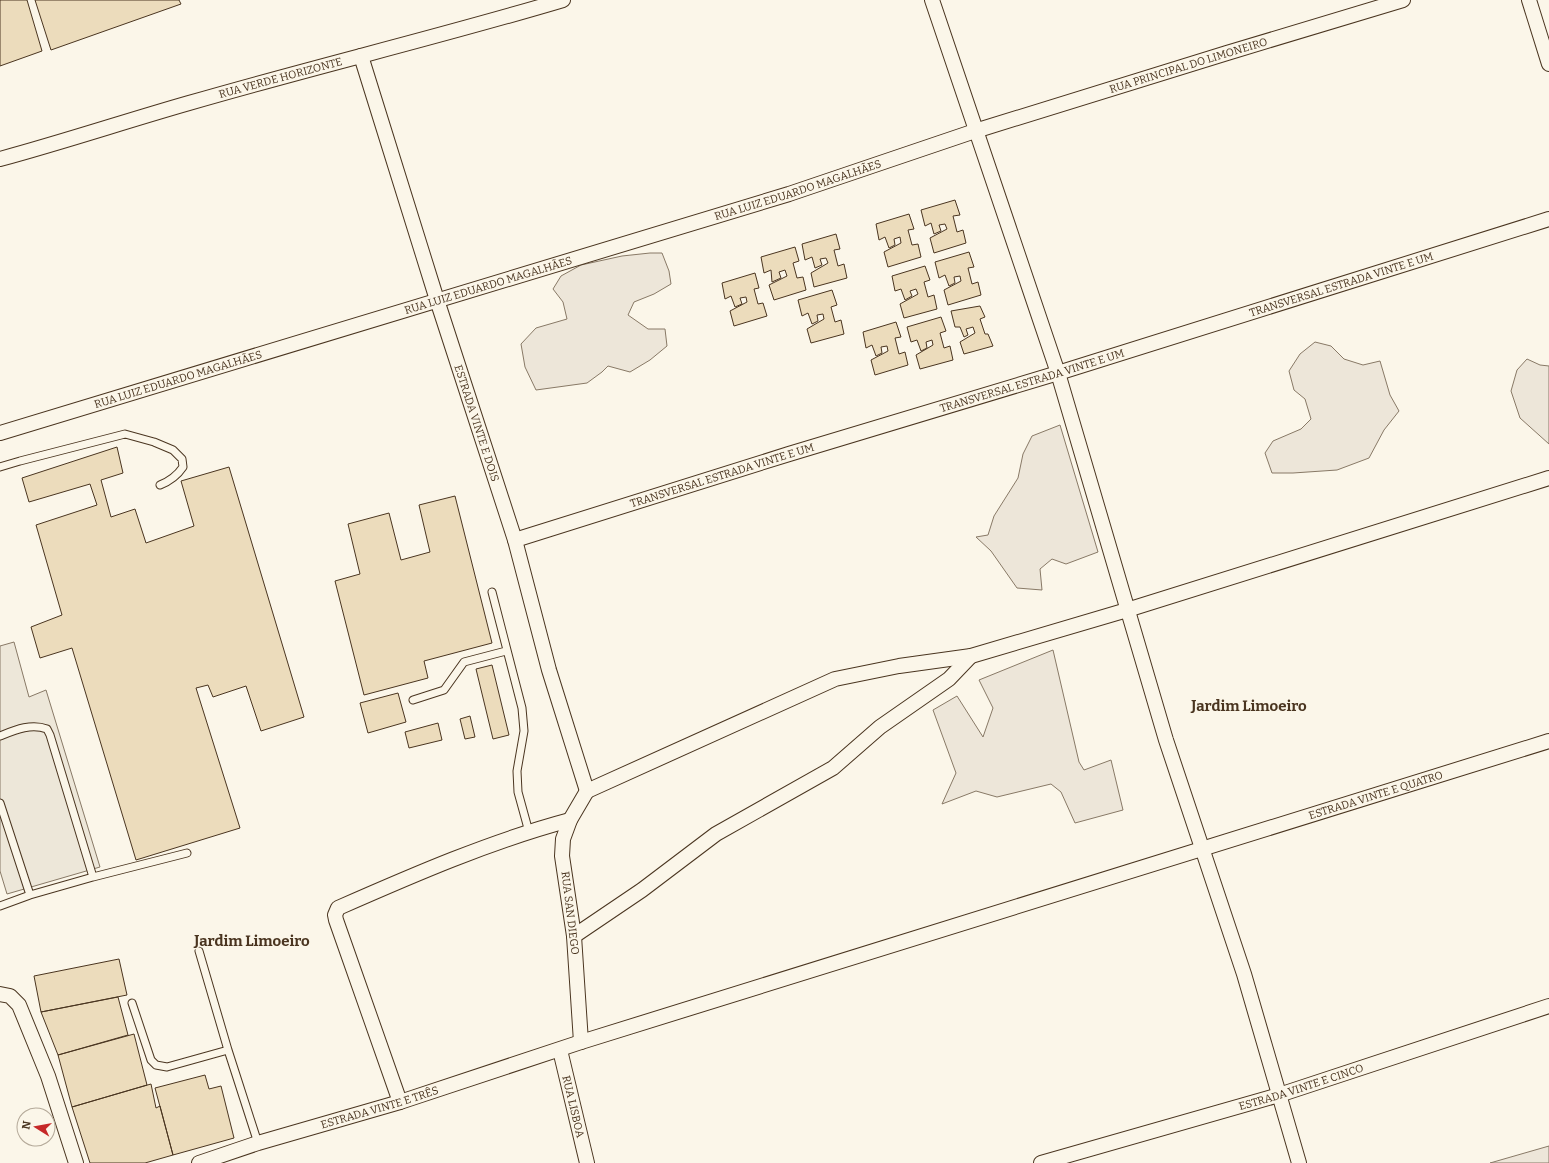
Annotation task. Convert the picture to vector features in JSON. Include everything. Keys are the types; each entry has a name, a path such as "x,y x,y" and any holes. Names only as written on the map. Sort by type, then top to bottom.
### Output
{"street":[{"name":"RUA VERDE HORIZONTE","path":"0,159 59,143 188,103 477,26 563,0"},
{"path":"932,0 1058,373 1166,740 1244,974 1299,1163"},
{"name":"RUA PRINCIPAL DO LIMONEIRO","path":"975,131 1219,55 1403,0"},
{"path":"1529,0 1549,64"},
{"name":"ESTRADA VINTE E DOIS","path":"361,56 437,300 515,540 549,670 587,791"},
{"name":"RUA LUIZ EDUARDO MAGALHÃES","path":"0,433 789,194 975,131"},
{"name":"TRANSVERSAL ESTRADA VINTE E UM","path":"515,540 789,454 1058,373 1549,219"},
{"path":"587,791 835,679 899,666 971,656 1127,610 1549,478"},
{"path":"574,936 642,890 716,834 833,768 880,727 949,680 971,656"},
{"name":"ESTRADA VINTE E QUATRO","path":"581,1042 1549,741"},
{"name":"RUA SAN DIEGO","path":"581,1042 574,936 562,856 563,839 570,820 587,791"},
{"path":"400,1102 336,920 336,912 338,908 404,879 529,832 570,820"},
{"path":"0,994 10,996 19,1005 48,1076 76,1163"},
{"name":"ESTRADA VINTE E CINCO","path":"1046,1162 1280,1094 1549,1006"},
{"name":"ESTRADA VINTE E TRÊS","path":"199,1163 258,1143 400,1102 581,1042"},
{"name":"RUA LISBOA","path":"560,1050 587,1163"}],"lane":[{"path":"0,467 125,434 160,444 173,450 182,459 183,467 178,474 170,481 160,486"},
{"path":"492,592 506,651 522,708 524,731 517,771 518,792 529,832"},
{"path":"413,700 444,690 464,662 506,651"},
{"path":"0,736 15,730 33,726 47,729 93,877"},
{"path":"0,803 30,895"},
{"path":"0,906 30,895 93,877 187,853"},
{"path":"199,951 228,1050 258,1143"},
{"path":"132,1003 151,1060 156,1065 167,1067 228,1050"}],"shaded area":[{"path":"662,253 669,271 671,284 654,294 634,302 628,315 648,329 665,329 667,346 650,360 630,372 608,366 587,383 536,390 525,367 521,344 536,328 567,319 563,302 553,289 561,276 581,265 622,256"},
{"path":"1315,342 1331,346 1344,359 1363,365 1380,361 1390,395 1399,411 1384,430 1369,458 1337,470 1272,473 1265,453 1273,441 1301,429 1311,419 1305,399 1294,390 1289,371 1300,354"},
{"path":"1527,359 1540,365 1549,366 1549,444 1520,418 1511,391 1517,370"},
{"path":"1060,425 1098,552 1066,564 1052,559 1040,569 1042,590 1017,588 991,551 976,537 988,535 994,516 1018,478 1023,454 1032,436"},
{"path":"14,642 29,697 46,690 100,867 7,894 0,871 0,646"},
{"path":"1053,650 1079,762 1084,770 1111,760 1123,810 1075,823 1061,792 1051,784 997,797 976,791 942,804 956,773 933,710 957,696 983,737 993,708 979,680"},
{"path":"1549,1146 1549,1163 1490,1163"}],"building":[{"path":"0,0 27,0 42,51 0,66"},
{"path":"35,0 179,0 181,4 51,50"},
{"path":"955,200 960,215 953,216 957,232 963,230 966,243 934,253 930,238 947,229 945,224 939,225 941,231 934,234 931,223 925,226 921,210"},
{"path":"909,214 914,229 908,230 912,245 918,244 921,257 888,267 884,252 901,243 900,237 894,239 895,245 889,248 885,237 879,240 876,224"},
{"path":"836,234 840,249 834,250 838,266 844,264 847,278 814,287 811,273 828,263 826,258 820,259 822,265 815,268 812,257 805,260 802,244"},
{"path":"795,247 799,261 793,263 797,278 803,277 806,290 774,300 769,285 787,276 785,270 779,272 781,278 772,282 771,270 764,273 761,257"},
{"path":"969,252 974,267 968,268 972,284 978,282 981,295 948,305 944,290 961,281 960,276 954,277 955,283 949,286 945,275 939,278 935,262"},
{"path":"925,266 930,280 924,282 928,297 934,295 937,309 904,318 900,304 918,294 916,289 910,291 912,296 905,300 901,289 895,291 892,276"},
{"path":"755,273 759,288 754,289 758,304 763,303 767,316 734,326 730,311 747,302 746,297 740,298 742,304 735,307 731,296 725,299 722,283"},
{"path":"832,290 837,305 831,307 835,322 841,320 844,334 811,343 807,329 824,319 823,314 817,315 818,321 812,324 808,313 802,316 798,300"},
{"path":"980,306 985,317 980,319 985,334 988,334 993,346 964,354 960,342 975,333 973,327 966,329 968,335 964,337 960,327 955,327 951,311"},
{"path":"941,317 946,331 940,333 944,348 950,346 953,360 920,369 916,355 933,345 932,340 926,342 927,348 921,351 917,340 911,342 907,327"},
{"path":"896,322 901,337 895,338 899,354 905,352 908,365 875,375 871,360 888,351 887,346 881,347 882,353 876,356 872,345 866,348 863,332"},
{"path":"117,447 123,473 101,480 111,517 135,509 146,543 194,526 181,481 229,467 304,717 261,731 246,686 213,697 208,685 196,688 240,828 136,860 72,648 40,658 31,627 62,615 36,525 97,505 90,484 29,502 22,478"},
{"path":"455,496 492,643 424,661 428,678 364,695 335,581 360,574 348,524 389,513 401,560 430,552 419,505"},
{"path":"492,665 509,735 493,739 476,669"},
{"path":"398,693 406,722 368,733 360,703"},
{"path":"470,716 475,737 465,739 460,719"},
{"path":"438,723 442,740 409,748 405,732"},
{"path":"119,959 127,995 41,1012 34,976"},
{"path":"118,997 128,1035 58,1055 41,1012"},
{"path":"134,1034 147,1085 72,1107 58,1055"},
{"path":"205,1075 209,1089 221,1086 234,1138 173,1155 155,1088"},
{"path":"151,1084 156,1108 160,1106 173,1155 145,1163 90,1163 72,1107"}],"district":[{"name":"Jardim Limoeiro","path":"1249,706"},
{"name":"Jardim Limoeiro","path":"252,941"}]}
